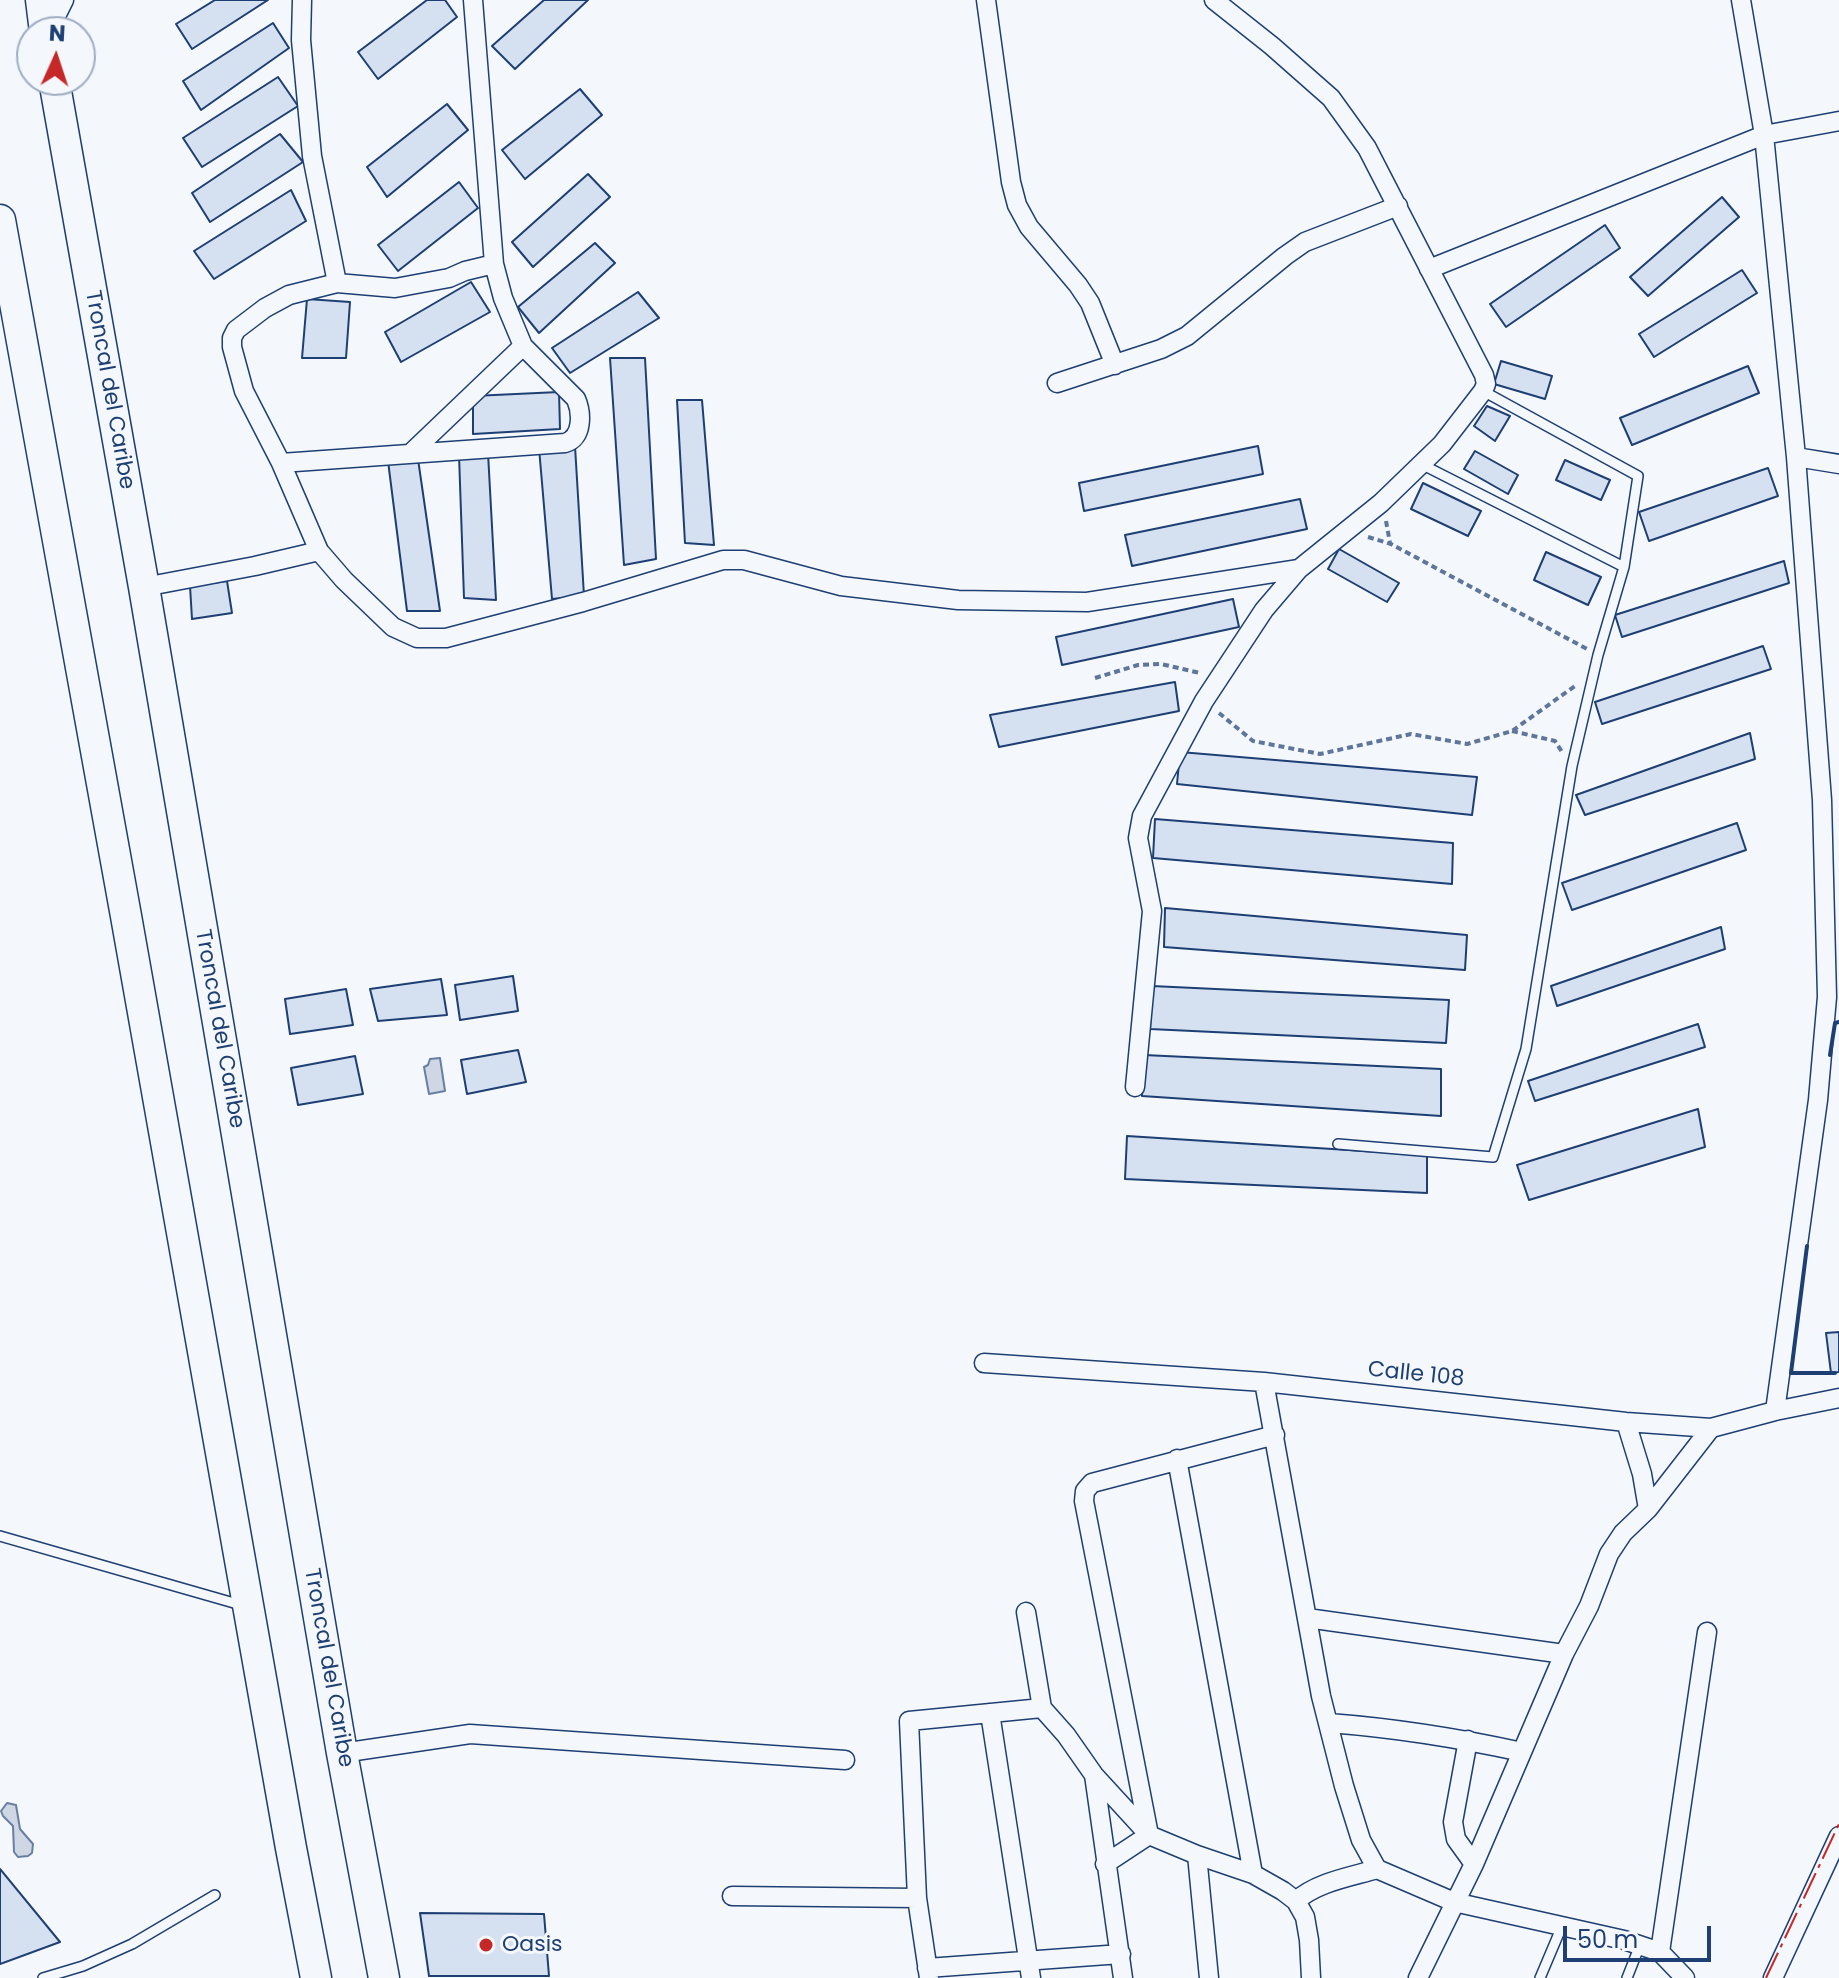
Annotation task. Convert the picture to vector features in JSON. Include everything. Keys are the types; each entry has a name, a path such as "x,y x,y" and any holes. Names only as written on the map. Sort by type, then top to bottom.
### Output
{"highway":[{"name":"Troncal del Caribe","path":"57,96 144,587 342,1753 384,1978"},
{"path":"0,220 316,1978"}],"street":[{"path":"302,0 301,40 312,156 337,283"},
{"path":"281,463 565,443 577,435 580,407 576,399 523,346 503,298 494,264 473,0"},
{"path":"986,0 1011,182 1017,205 1029,227 1090,303 1115,365"},
{"path":"1135,1087 1152,911 1138,838 1142,816 1204,701 1264,610 1299,569 1381,503 1442,444 1486,384 1367,148 1331,98 1214,0"},
{"path":"1741,0 1764,135 1796,457 1822,800 1827,997 1818,1100 1775,1411"},
{"path":"1429,269 1764,135 1839,121"},
{"path":"1057,383 1161,349 1187,336 1305,242 1398,206"},
{"path":"494,264 449,278 395,288 337,283 289,295 265,308 236,330 232,338 244,391 281,463 319,551 393,627 417,638 446,638 583,602 723,560 744,560 841,586 958,600 1044,602 1087,602 1299,569"},
{"path":"411,453 523,346"},
{"path":"1796,457 1839,464"},
{"path":"144,587 319,551"},
{"name":"Calle 108","path":"984,1363 1264,1382 1626,1422 1711,1428 1839,1398"},
{"path":"1264,1382 1321,1696 1361,1840 1377,1869 1454,1902 1624,1940 1660,1952 1685,1978"},
{"path":"1626,1422 1642,1474 1648,1509"},
{"path":"1418,1978 1474,1864 1564,1654 1589,1606 1609,1554 1711,1428"},
{"path":"1149,1835 1084,1501 1085,1491 1092,1483 1275,1435"},
{"path":"1177,1459 1253,1874"},
{"path":"1026,1612 1042,1708 1066,1735 1094,1775 1149,1835 1253,1874 1296,1901 1305,1917 1311,1978"},
{"path":"1307,1618 1564,1654"},
{"path":"1660,1952 1707,1632"},
{"path":"1042,1708 909,1721 917,1898 928,1973 1030,1970 1121,1954"},
{"path":"990,1713 1030,1970"},
{"path":"1329,1723 1468,1740 1522,1752"},
{"path":"342,1753 470,1734 845,1760"},
{"path":"1468,1740 1453,1822 1456,1839 1474,1864"},
{"path":"1094,1775 1123,1978"},
{"path":"1105,1864 1149,1835"},
{"path":"1773,1978 1839,1836"},
{"path":"1197,1855 1209,1978"},
{"path":"1296,1901 1317,1888 1377,1869"},
{"path":"732,1896 917,1898"}],"lane":[{"path":"1338,1144 1493,1157 1526,1049 1572,766 1598,655 1624,567 1638,476 1483,391"},
{"path":"1421,464 1624,567"},
{"path":"0,1536 248,1607"},
{"path":"43,1978 83,1966 132,1944 215,1895"},
{"path":"1540,1978 1562,1926"},
{"path":"1627,1978 1640,1945"}],"path":[{"path":"1341,536 1371,537 1391,544 1598,655"},
{"path":"1095,678 1138,665 1161,664 1218,679"},
{"path":"1204,701 1253,741 1320,754 1411,734 1467,744 1512,731 1594,673"},
{"path":"1512,731 1555,741 1572,766"}],"shaded area":[{"path":"440,1058 445,1091 429,1094 424,1067 430,1059"},
{"path":"7,1803 16,1805 20,1829 33,1844 32,1853 28,1856 18,1857 14,1852 13,1826 1,1811"}],"building":[{"path":"215,0 268,0 192,49 176,24"},
{"path":"427,0 445,0 457,17 378,79 358,52"},
{"path":"544,0 588,0 515,69 492,46"},
{"path":"273,23 289,48 201,110 183,81"},
{"path":"278,77 298,106 202,167 183,138"},
{"path":"580,89 602,115 525,179 502,150"},
{"path":"447,104 468,130 387,197 367,167"},
{"path":"280,134 303,162 210,222 192,193"},
{"path":"588,174 610,197 533,267 512,242"},
{"path":"459,182 478,208 398,271 378,245"},
{"path":"291,190 306,221 214,279 194,251"},
{"path":"1722,197 1739,217 1648,296 1630,277"},
{"path":"1605,225 1620,248 1506,327 1490,304"},
{"path":"595,243 615,263 539,333 518,307"},
{"path":"1742,270 1757,293 1654,357 1639,334"},
{"path":"471,282 490,312 401,362 385,332"},
{"path":"638,292 659,318 570,373 552,348"},
{"path":"307,299 350,302 346,358 302,358"},
{"path":"610,358 645,358 656,559 624,565"},
{"path":"1501,361 1552,376 1545,399 1494,384"},
{"path":"1748,366 1759,393 1632,445 1620,418"},
{"path":"559,392 560,429 473,434 473,396"},
{"path":"677,400 702,400 714,545 685,543"},
{"path":"1487,406 1510,416 1495,441 1474,426"},
{"path":"575,446 584,596 552,599 539,448"},
{"path":"1258,446 1263,474 1084,511 1079,483"},
{"path":"1475,451 1518,475 1508,494 1464,469"},
{"path":"488,453 496,600 464,598 459,455"},
{"path":"418,459 440,611 407,611 388,461"},
{"path":"1565,460 1610,480 1601,500 1556,480"},
{"path":"1768,468 1778,496 1649,541 1639,512"},
{"path":"1423,483 1481,511 1468,536 1411,509"},
{"path":"1300,499 1307,529 1132,566 1125,535"},
{"path":"1339,549 1399,583 1387,602 1328,569"},
{"path":"1546,552 1601,577 1588,605 1534,580"},
{"path":"1784,561 1789,583 1622,637 1615,615"},
{"path":"227,581 232,613 192,619 190,586"},
{"path":"1233,599 1239,627 1062,665 1056,637"},
{"path":"1763,646 1771,669 1602,724 1595,702"},
{"path":"1175,682 1179,711 999,747 990,715"},
{"path":"1750,733 1755,759 1585,815 1576,795"},
{"path":"1180,752 1477,777 1472,815 1177,784"},
{"path":"1155,819 1453,843 1452,884 1153,858"},
{"path":"1737,823 1746,850 1572,910 1562,883"},
{"path":"1165,908 1467,935 1465,970 1164,947"},
{"path":"1721,927 1725,949 1557,1006 1551,986"},
{"path":"513,976 518,1011 460,1020 455,985"},
{"path":"441,979 447,1015 378,1021 370,989"},
{"path":"1152,986 1449,1000 1446,1043 1150,1029"},
{"path":"346,989 353,1025 290,1034 285,999"},
{"path":"1698,1024 1705,1047 1535,1101 1528,1081"},
{"path":"518,1050 526,1082 467,1094 461,1060"},
{"path":"1144,1055 1441,1069 1441,1116 1142,1096"},
{"path":"355,1056 363,1094 298,1105 291,1068"},
{"path":"1698,1109 1705,1147 1529,1200 1517,1165"},
{"path":"1127,1136 1427,1155 1427,1193 1125,1179"},
{"path":"1839,1332 1839,1372 1831,1373 1826,1333"},
{"path":"0,1869 60,1942 0,1964"},
{"name":"Oasis","path":"420,1913 544,1914 549,1976 429,1976"}],"wall":[{"path":"1830,1055 1835,1023 1839,1022"},
{"path":"1807,1246 1791,1373 1835,1373"}],"power":[{"path":"1766,1978 1839,1824"}],"place":[{"name":"Oasis","path":"486,1945"}]}
